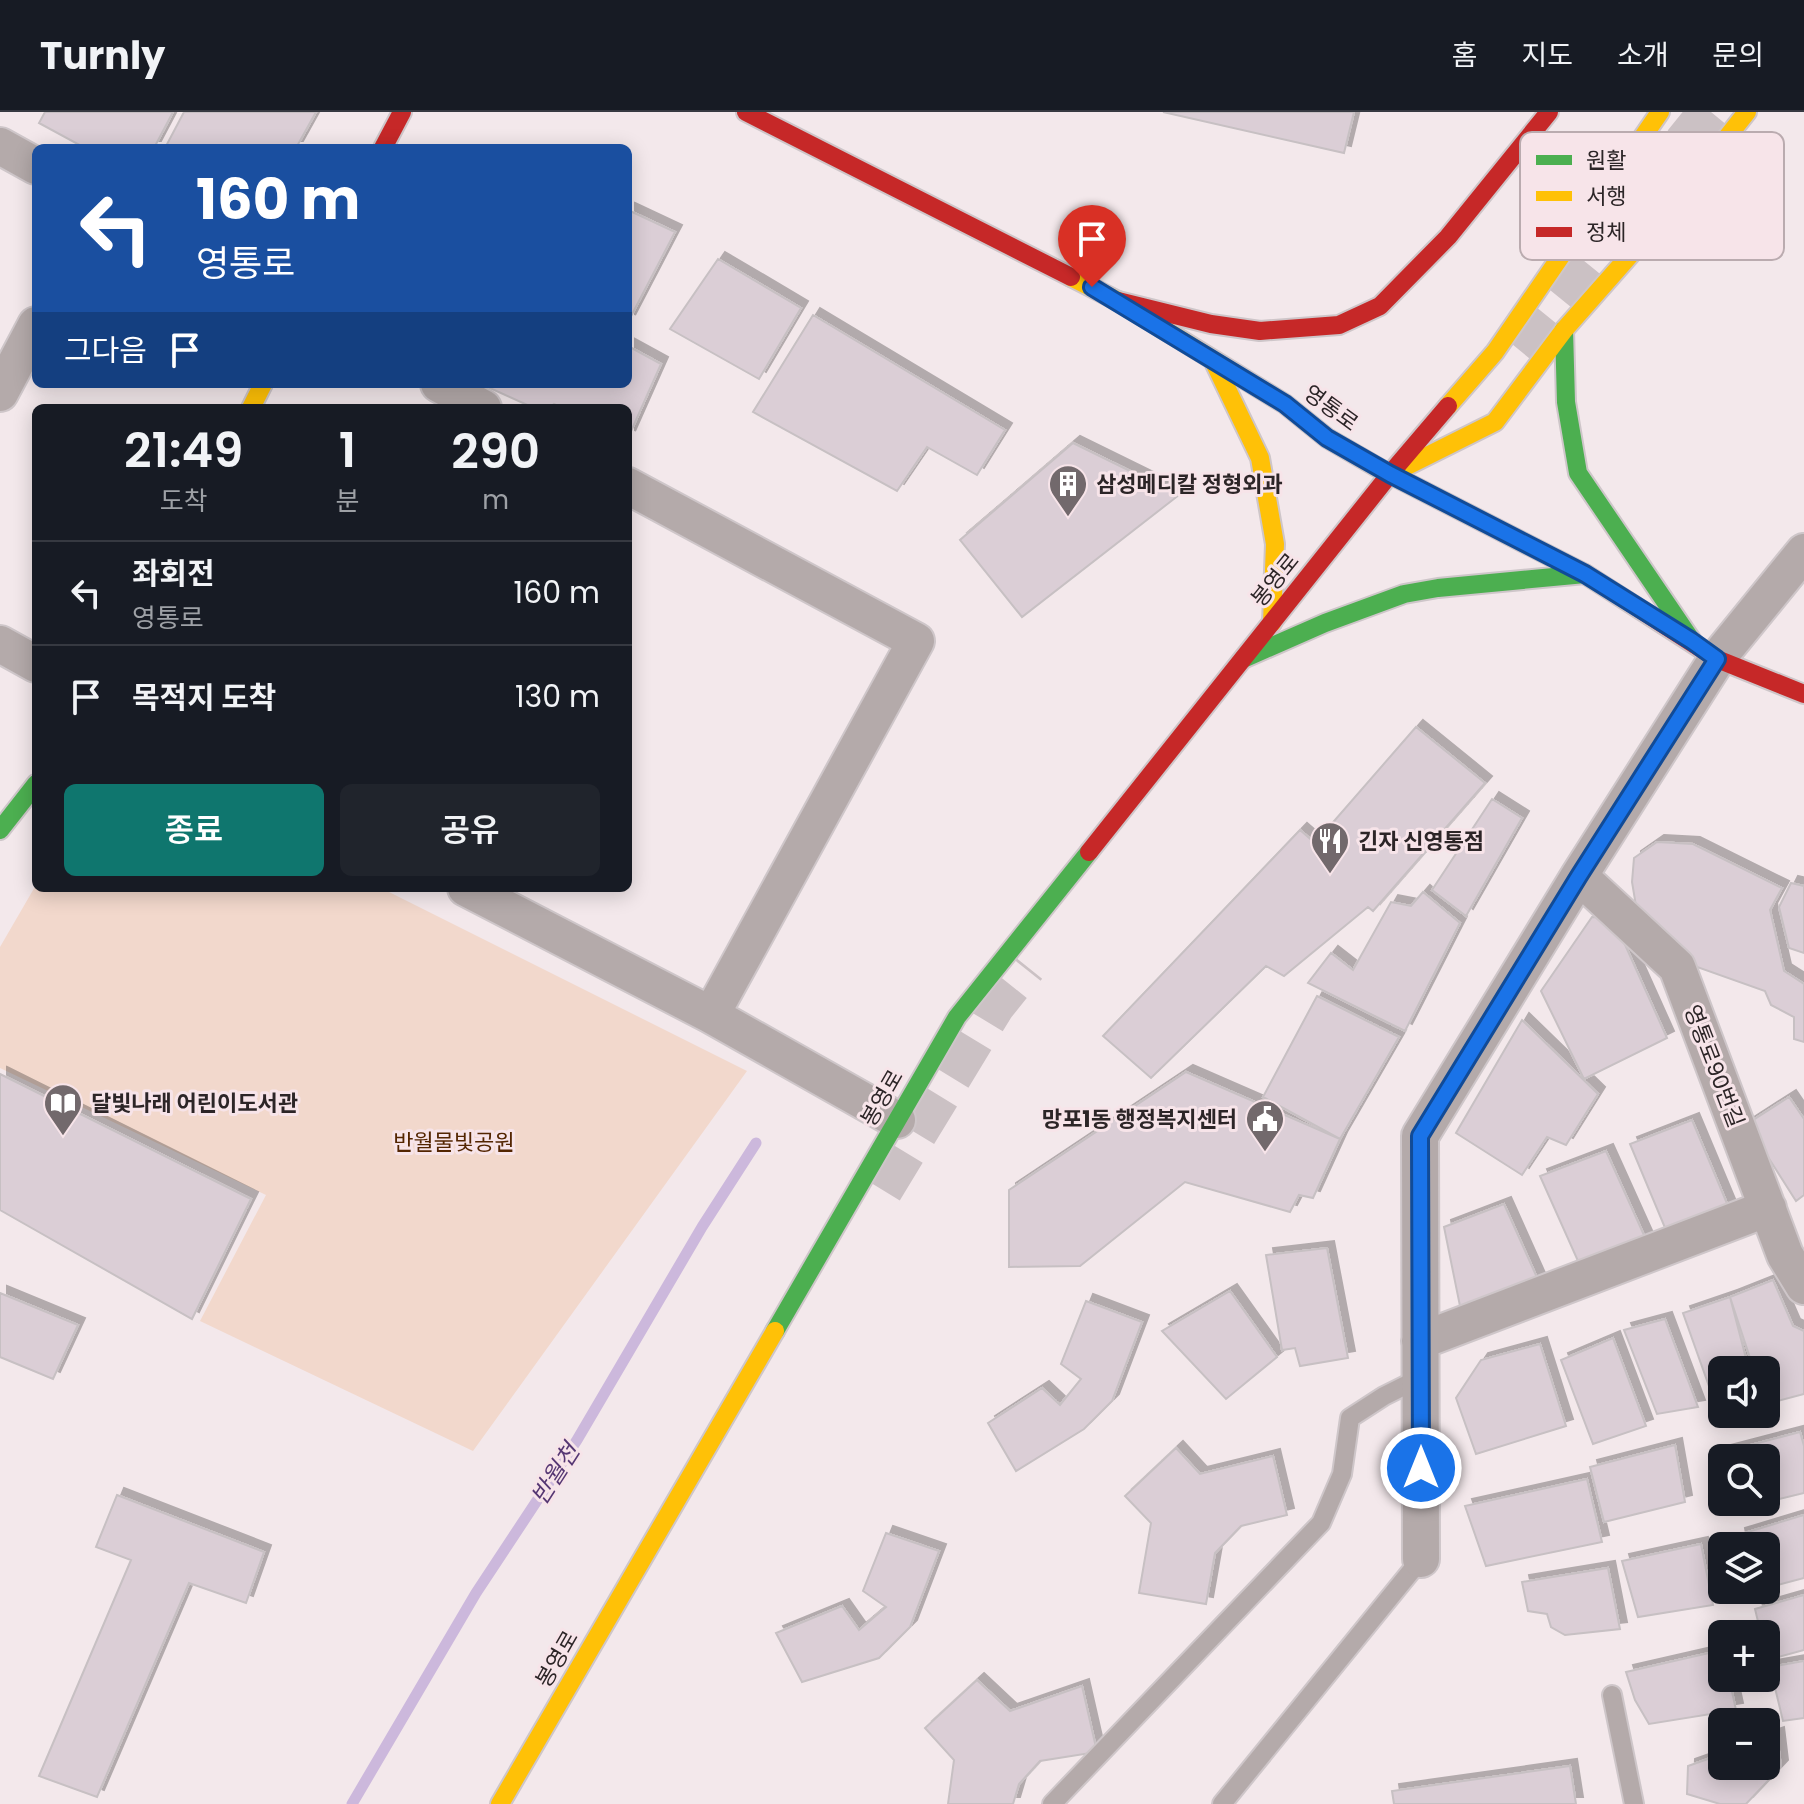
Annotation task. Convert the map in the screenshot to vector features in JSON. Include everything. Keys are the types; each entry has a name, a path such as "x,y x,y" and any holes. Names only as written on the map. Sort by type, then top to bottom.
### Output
{"main road":[{"path":"385,144 402,112"},
{"name":"영통로","path":"746,112 1118,301 1285,404 1327,438 1390,474 1585,574 1704,650 1804,694"},
{"path":"1533,132 1549,112"},
{"name":"봉영로","path":"1646,132 1660,112"},
{"path":"1731,132 1747,112"},
{"path":"1118,301 1211,324 1260,331 1339,325 1380,306 1448,237 1520,148"},
{"name":"봉영로","path":"500,1804 957,1017 1390,474 1495,352 1558,260"},
{"path":"1390,474 1495,422 1564,330 1626,260"},
{"path":"1564,330 1563,390 1570,443 1578,473 1704,650"},
{"path":"1213,360 1260,458 1275,544 1272,623"},
{"path":"1243,659 1325,623 1404,594 1585,574"},
{"path":"0,830 32,789"}],"street":[{"path":"0,146 32,164"},
{"path":"0,393 32,333"},
{"path":"446,388 476,404"},
{"path":"632,488 916,641 711,1015"},
{"path":"1421,1559 1420,1136 1579,876 1704,650 1804,552"},
{"path":"0,644 32,662"},
{"name":"영통로90번길","path":"1579,876 1677,967 1785,1255 1804,1286"},
{"path":"474,892 711,1015 897,1120"},
{"path":"1420,1341 1768,1208"}],"lane":[{"path":"1052,1804 1321,1523 1342,1474 1350,1418 1420,1378"},
{"path":"1222,1804 1421,1559"},
{"path":"1612,1695 1634,1804"}],"green space":[{"name":"반월물빛공원","path":"32,892 389,892 747,1071 473,1451 200,1321 266,1195 0,1068 0,947"}],"building":[{"path":"45,112 173,112 156,144 78,144 39,123"},
{"path":"184,112 316,112 298,144 167,144"},
{"path":"1163,112 1354,112 1344,153"},
{"path":"632,212 675,232 632,314"},
{"path":"718,259 801,308 759,379 670,329"},
{"path":"813,315 1005,430 977,475 927,447 897,491 753,412"},
{"path":"632,348 661,364 632,429 632,404 525,404 490,388 632,388"},
{"name":"삼성메디칼 정형외과","path":"1073,443 1179,495 1022,617 960,540"},
{"name":"긴자 신영통점","path":"1416,727 1485,783 1373,911 1368,907 1284,976 1266,966 1151,1078 1103,1036 1300,830 1315,843"},
{"path":"1492,799 1522,818 1466,916 1432,890"},
{"path":"1657,842 1693,844 1782,888 1770,910 1784,971 1804,984 1804,1042 1794,1039 1794,1017 1771,1005 1765,991 1666,956 1636,906 1632,882 1634,858"},
{"path":"1791,883 1804,886 1804,953 1789,948 1779,907"},
{"path":"1423,892 1460,923 1405,1031 1308,983 1331,953 1353,970 1391,902 1411,906"},
{"path":"1592,917 1613,918 1667,1038 1584,1079 1541,991"},
{"path":"1317,996 1399,1037 1340,1139 1263,1097"},
{"path":"1522,1020 1598,1094 1566,1145 1547,1137 1522,1175 1456,1133"},
{"path":"1186,1072 1340,1139 1313,1198 1299,1195 1290,1212 1185,1182 1080,1266 1009,1267 1009,1190"},
{"name":"달빛나래 어린이도서관","path":"0,1074 251,1199 192,1319 0,1210"},
{"path":"1789,1097 1804,1119 1804,1195 1796,1201 1747,1124"},
{"path":"1692,1120 1731,1213 1668,1235 1630,1144"},
{"path":"1606,1151 1648,1244 1582,1270 1540,1176"},
{"path":"1504,1204 1539,1282 1461,1311 1444,1227"},
{"path":"1327,1248 1348,1358 1300,1366 1295,1348 1282,1350 1266,1255"},
{"path":"1773,1280 1793,1326 1804,1331 1804,1394 1780,1400 1780,1356 1749,1356 1730,1297"},
{"path":"1230,1291 1277,1357 1226,1399 1162,1331"},
{"path":"0,1293 78,1325 53,1379 0,1357"},
{"path":"1730,1297 1745,1356 1708,1356 1708,1383 1683,1313"},
{"path":"1086,1301 1142,1322 1112,1401 1084,1429 1016,1471 988,1423 1042,1388 1060,1405 1081,1379 1061,1364"},
{"path":"1665,1319 1698,1407 1657,1414 1624,1330"},
{"path":"1613,1338 1646,1426 1593,1444 1561,1360"},
{"path":"1540,1344 1566,1426 1476,1454 1456,1398 1481,1360"},
{"path":"1800,1432 1804,1446 1804,1493 1780,1499 1780,1444 1754,1444"},
{"path":"1675,1445 1685,1502 1604,1522 1590,1467"},
{"path":"1176,1448 1200,1474 1273,1456 1287,1515 1241,1526 1215,1553 1206,1604 1139,1593 1151,1523 1125,1496"},
{"path":"1587,1479 1602,1542 1486,1566 1465,1506"},
{"path":"117,1495 264,1552 246,1603 189,1583 97,1797 39,1776 131,1560 96,1547"},
{"path":"1804,1515 1804,1578 1780,1584 1780,1532 1748,1532"},
{"path":"886,1533 939,1551 910,1627 879,1658 802,1682 776,1633 842,1606 859,1630 886,1607 863,1591"},
{"path":"1701,1544 1708,1580 1708,1604 1713,1605 1638,1617 1622,1561"},
{"path":"1608,1568 1620,1629 1565,1635 1551,1627 1547,1614 1528,1611 1522,1582"},
{"path":"1804,1595 1804,1650 1780,1656 1780,1620 1758,1620 1755,1609"},
{"path":"1708,1653 1708,1692 1732,1692 1736,1708 1708,1708 1708,1715 1649,1724 1635,1700 1626,1672"},
{"path":"1804,1661 1804,1718 1783,1721 1776,1692 1780,1692 1780,1665"},
{"path":"977,1680 1010,1711 1082,1686 1097,1752 1040,1761 1019,1784 1013,1804 948,1804 954,1760 925,1728"},
{"path":"1708,1759 1708,1780 1769,1780 1746,1804 1720,1804 1687,1794 1688,1766"},
{"path":"1570,1766 1576,1804 1394,1804 1392,1791"}],"waterway":[{"name":"반월천","path":"352,1804 476,1593 577,1440 702,1227 756,1143"}],"tunnel":[{"path":"1695,132 1711,112"},
{"path":"1518,349 1590,260"},
{"path":"881,1189 993,1005 1025,965"}],"traffic: fast":[{"path":"1564,330 1566,402 1578,473 1692,641"},
{"path":"1243,659 1325,623 1404,594 1585,574"},
{"path":"0,830 32,789"},
{"path":"775,1331 957,1017 1089,852"}],"traffic: slow":[{"path":"1646,132 1660,112"},
{"path":"1731,132 1747,112"},
{"path":"1448,406 1495,352 1558,260"},
{"path":"1407,466 1495,422 1564,330 1626,260"},
{"path":"1071,277 1118,301 1285,404 1327,438 1382,470"},
{"path":"1213,360 1260,458 1275,544 1272,623"},
{"path":"253,404 261,388"},
{"path":"500,1804 775,1331"}],"traffic: jam":[{"path":"385,144 402,112"},
{"path":"746,112 1071,277"},
{"path":"1533,132 1549,112"},
{"path":"1118,301 1211,324 1260,331 1339,325 1380,306 1448,237 1520,148"},
{"path":"1089,852 1390,474 1448,406"},
{"path":"1382,470 1585,574 1717,659 1804,694"}],"place":[{"name":"삼성메디칼 정형외과","path":"1068,518"},
{"name":"긴자 신영통점","path":"1330,875"},
{"name":"달빛나래 어린이도서관","path":"63,1137"},
{"name":"망포1동 행정복지센터","path":"1265,1153"}],"route":[{"path":"1092,287 1285,404 1327,438 1390,474 1585,574 1717,659 1579,876 1420,1136 1421,1468"}]}
